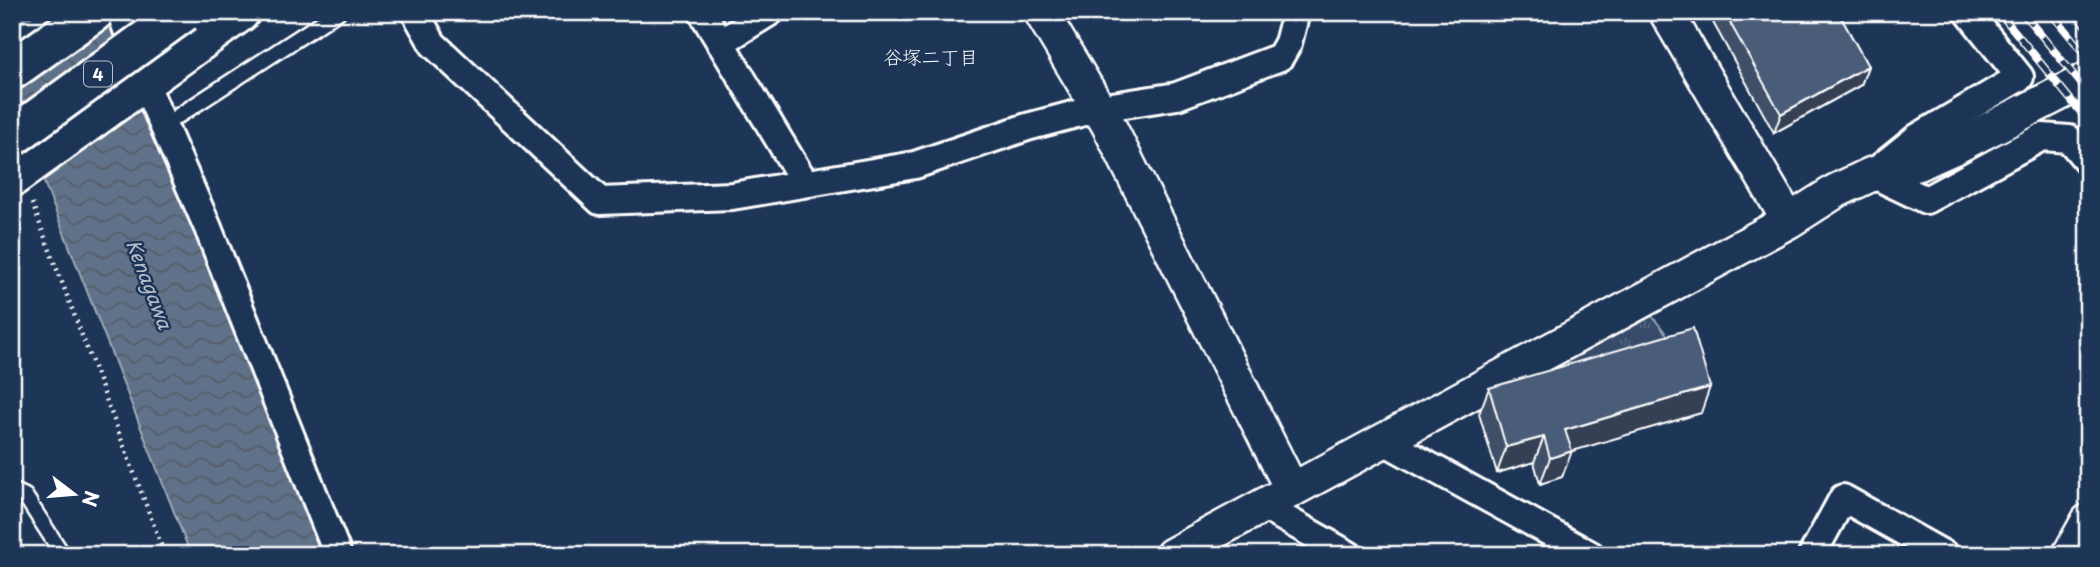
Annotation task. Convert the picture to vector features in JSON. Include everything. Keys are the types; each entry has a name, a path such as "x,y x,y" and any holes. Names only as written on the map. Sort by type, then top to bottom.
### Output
{"highway":[{"path":"12,70 94,12"},
{"name":"4","path":"18,167 184,12"},
{"path":"18,167 240,12"}],"street":[{"path":"121,12 144,81 208,228 338,555"},
{"path":"415,12 433,44 600,201 732,196 915,165 1027,127 1099,108 1177,96 1280,57 1288,43 1296,12"},
{"path":"702,12 805,183"},
{"path":"720,43 769,12"},
{"path":"1041,12 1099,108 1292,490"},
{"path":"1666,12 1789,220"},
{"path":"1872,174 1918,137 2020,77 1968,12"},
{"path":"1172,555 1789,220 1836,191 1872,174 1917,164 1953,148 2088,79"},
{"path":"1872,174 1926,200 2042,137 2068,139 2088,162"},
{"path":"1384,441 1591,555"},
{"path":"1812,555 1843,498 1945,555"},
{"path":"1263,506 1349,555"},
{"path":"2069,555 2088,521"}],"lane":[{"path":"178,116 338,12"},
{"path":"12,490 25,496 62,555"}],"path":[{"path":"18,167 165,555"}],"green space":[{"path":"1652,316 1680,351 1488,402"}],"water":[{"name":"Kenagawa","path":"12,12 109,12 324,555 191,555 12,101"}],"pier":[{"path":"40,12 112,12 116,23 12,96 12,32"}],"building":[{"path":"1724,12 1838,12 1868,66 1781,114"},
{"path":"1693,328 1710,387 1565,430 1572,451 1550,458 1544,437 1506,447 1489,388"}],"railway":[{"path":"1999,12 2088,121"},
{"path":"2022,12 2088,92"},
{"path":"2050,12 2088,58"},
{"path":"2074,12 2088,29"}],"district":[{"name":"谷塚二丁目","path":"931,56"}]}
